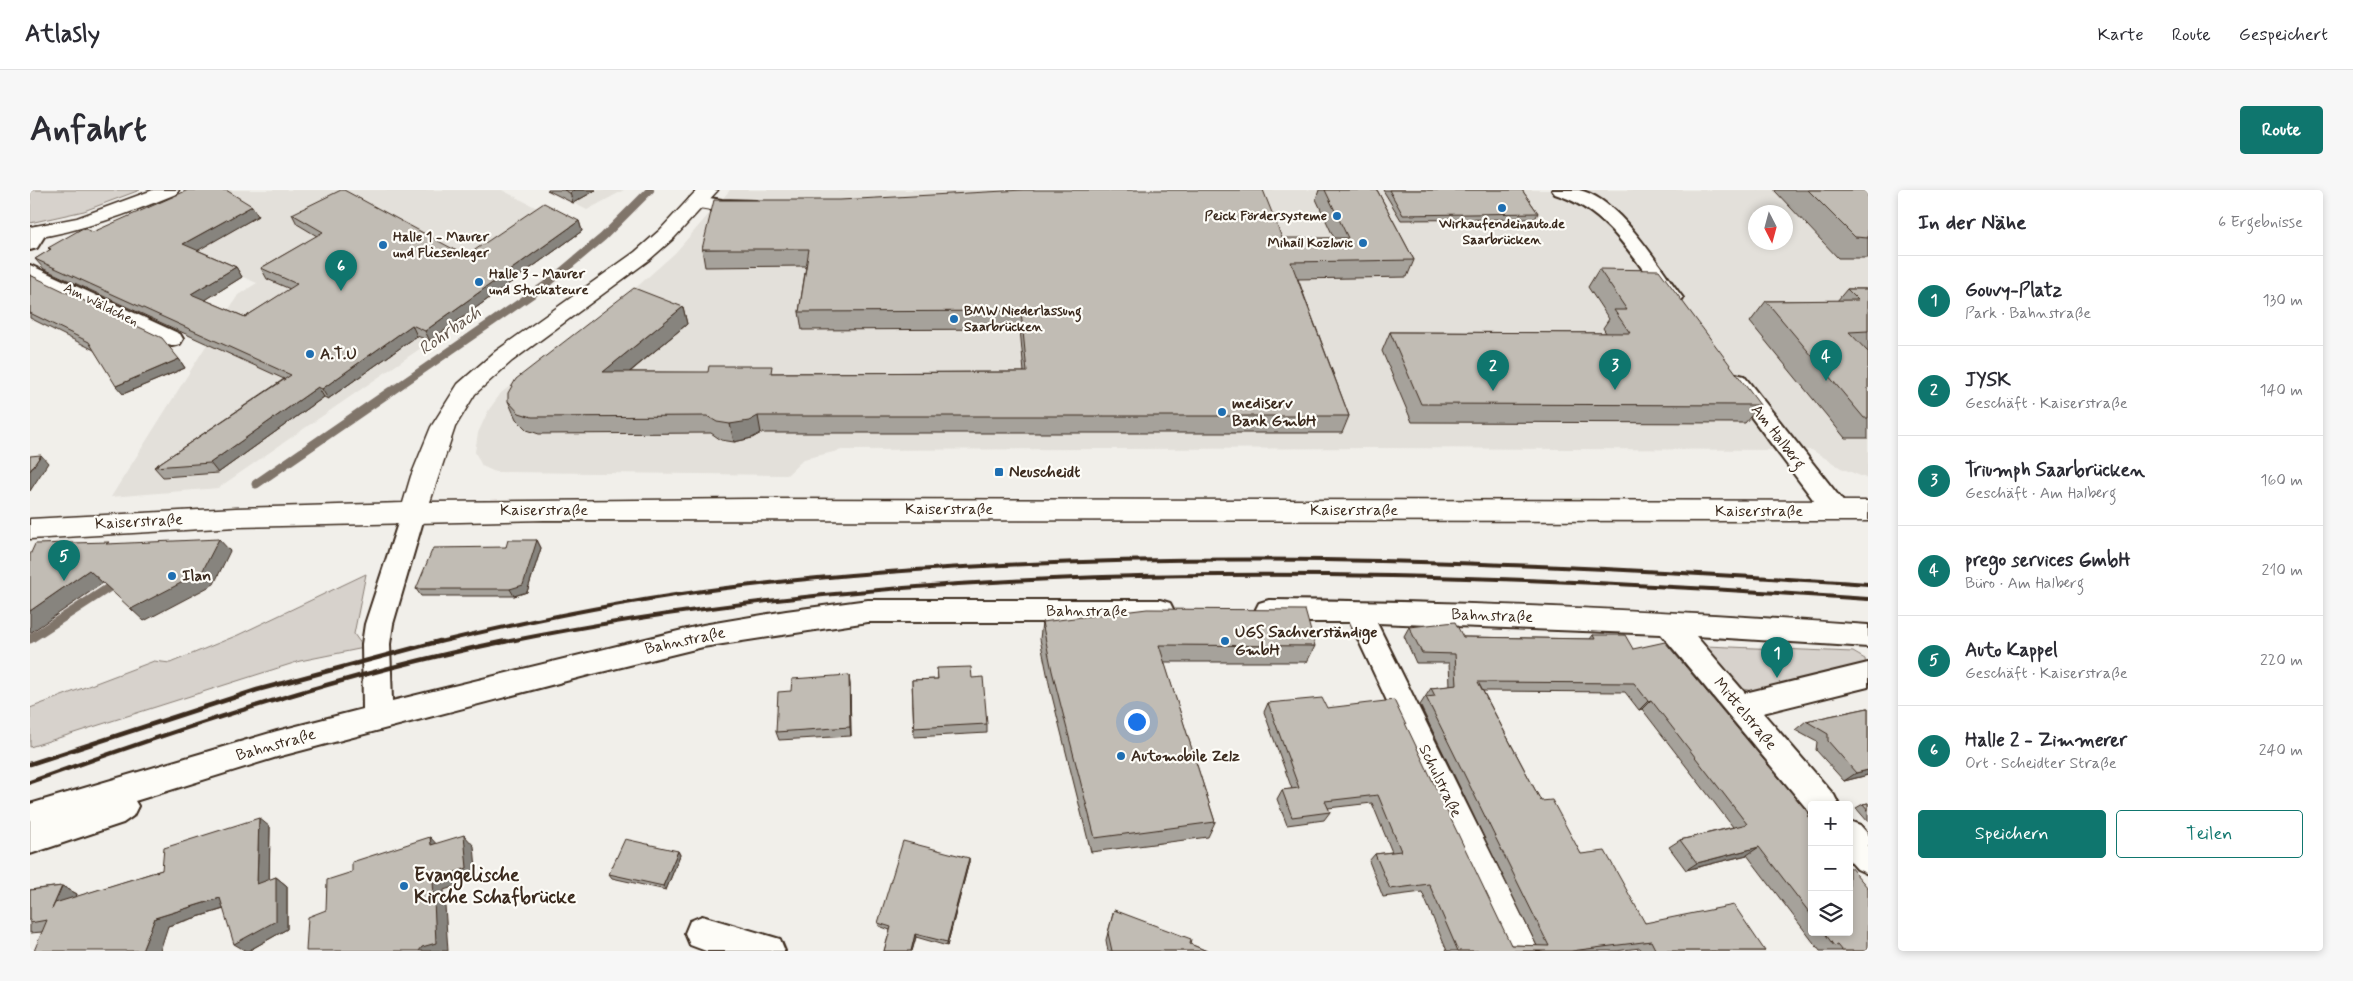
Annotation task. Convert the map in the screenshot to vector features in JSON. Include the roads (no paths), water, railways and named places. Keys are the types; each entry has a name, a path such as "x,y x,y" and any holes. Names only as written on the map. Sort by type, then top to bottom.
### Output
{"main road":[{"path":"32,236 108,215 169,190"},
{"path":"414,511 424,476 443,427 466,389 504,356 642,256 667,234 703,196"},
{"name":"Kaiserstraße","path":"30,529 125,523 414,511 1098,508 1868,511"}],"street":[{"path":"1561,190 1594,204 1618,224 1685,314"},
{"path":"703,196 722,206 771,204"},
{"name":"Am Wäldchen","path":"30,270 172,339"},
{"name":"Am Halberg","path":"1725,367 1836,511"},
{"path":"378,718 376,644 379,624 414,511"},
{"name":"Bahnstraße","path":"174,774 276,744 589,663 693,638 822,617 893,610 1184,611"},
{"name":"Bahnstraße","path":"1242,611 1358,611 1668,623 1868,636"},
{"name":"Schulstraße","path":"1358,611 1522,951"},
{"name":"Mittelstraße","path":"1668,623 1820,801"},
{"path":"1739,707 1868,675"},
{"path":"30,819 174,774"},
{"path":"30,839 112,813 174,774"},
{"path":"1853,841 1868,858"},
{"path":"702,933 768,951"}],"waterway":[{"name":"Rohrbach","path":"389,393 547,284 603,237 650,190"},
{"name":"Rohrbach","path":"256,484 391,391"},
{"name":"Rohrbach","path":"30,639 119,581"}],"railway":[{"path":"435,643 580,611 689,593 868,574 1010,565 1153,560 1297,560 1440,563 1726,575 1868,584"},
{"path":"500,643 669,614 839,593 1010,581 1182,575 1354,575 1526,580 1868,599"},
{"path":"30,764 257,690 440,641"},
{"path":"30,782 206,721 325,685 445,654 506,641"}],"place":[{"name":"Wirkaufendeinauto.de Saarbrücken","path":"1502,208"},
{"name":"Peick Fördersysteme","path":"1337,216"},
{"name":"Mihail Kozlovic","path":"1363,243"},
{"name":"Halle 1 - Maurer und Fliesenleger","path":"383,245"},
{"name":"Halle 3 - Maurer und Stuckateure","path":"479,282"},
{"name":"Halle 2 - Zimmerer","path":"341,291"},
{"name":"BMW Niederlassung Saarbrücken","path":"954,319"},
{"name":"A.T.U","path":"310,354"},
{"name":"prego services GmbH","path":"1826,381"},
{"name":"Triumph Saarbrücken","path":"1615,390"},
{"name":"JYSK","path":"1493,391"},
{"name":"mediserv Bank GmbH","path":"1222,412"},
{"name":"Neuscheidt","path":"999,472"},
{"name":"Ilan","path":"172,576"},
{"name":"Auto Kappel","path":"64,581"},
{"name":"UGS Sachverständige GmbH","path":"1225,641"},
{"name":"Gouvy-Platz","path":"1777,678"},
{"name":"Automobile Zelz","path":"1121,756"},
{"name":"Evangelische Kirche Schafbrücke","path":"404,886"}]}
